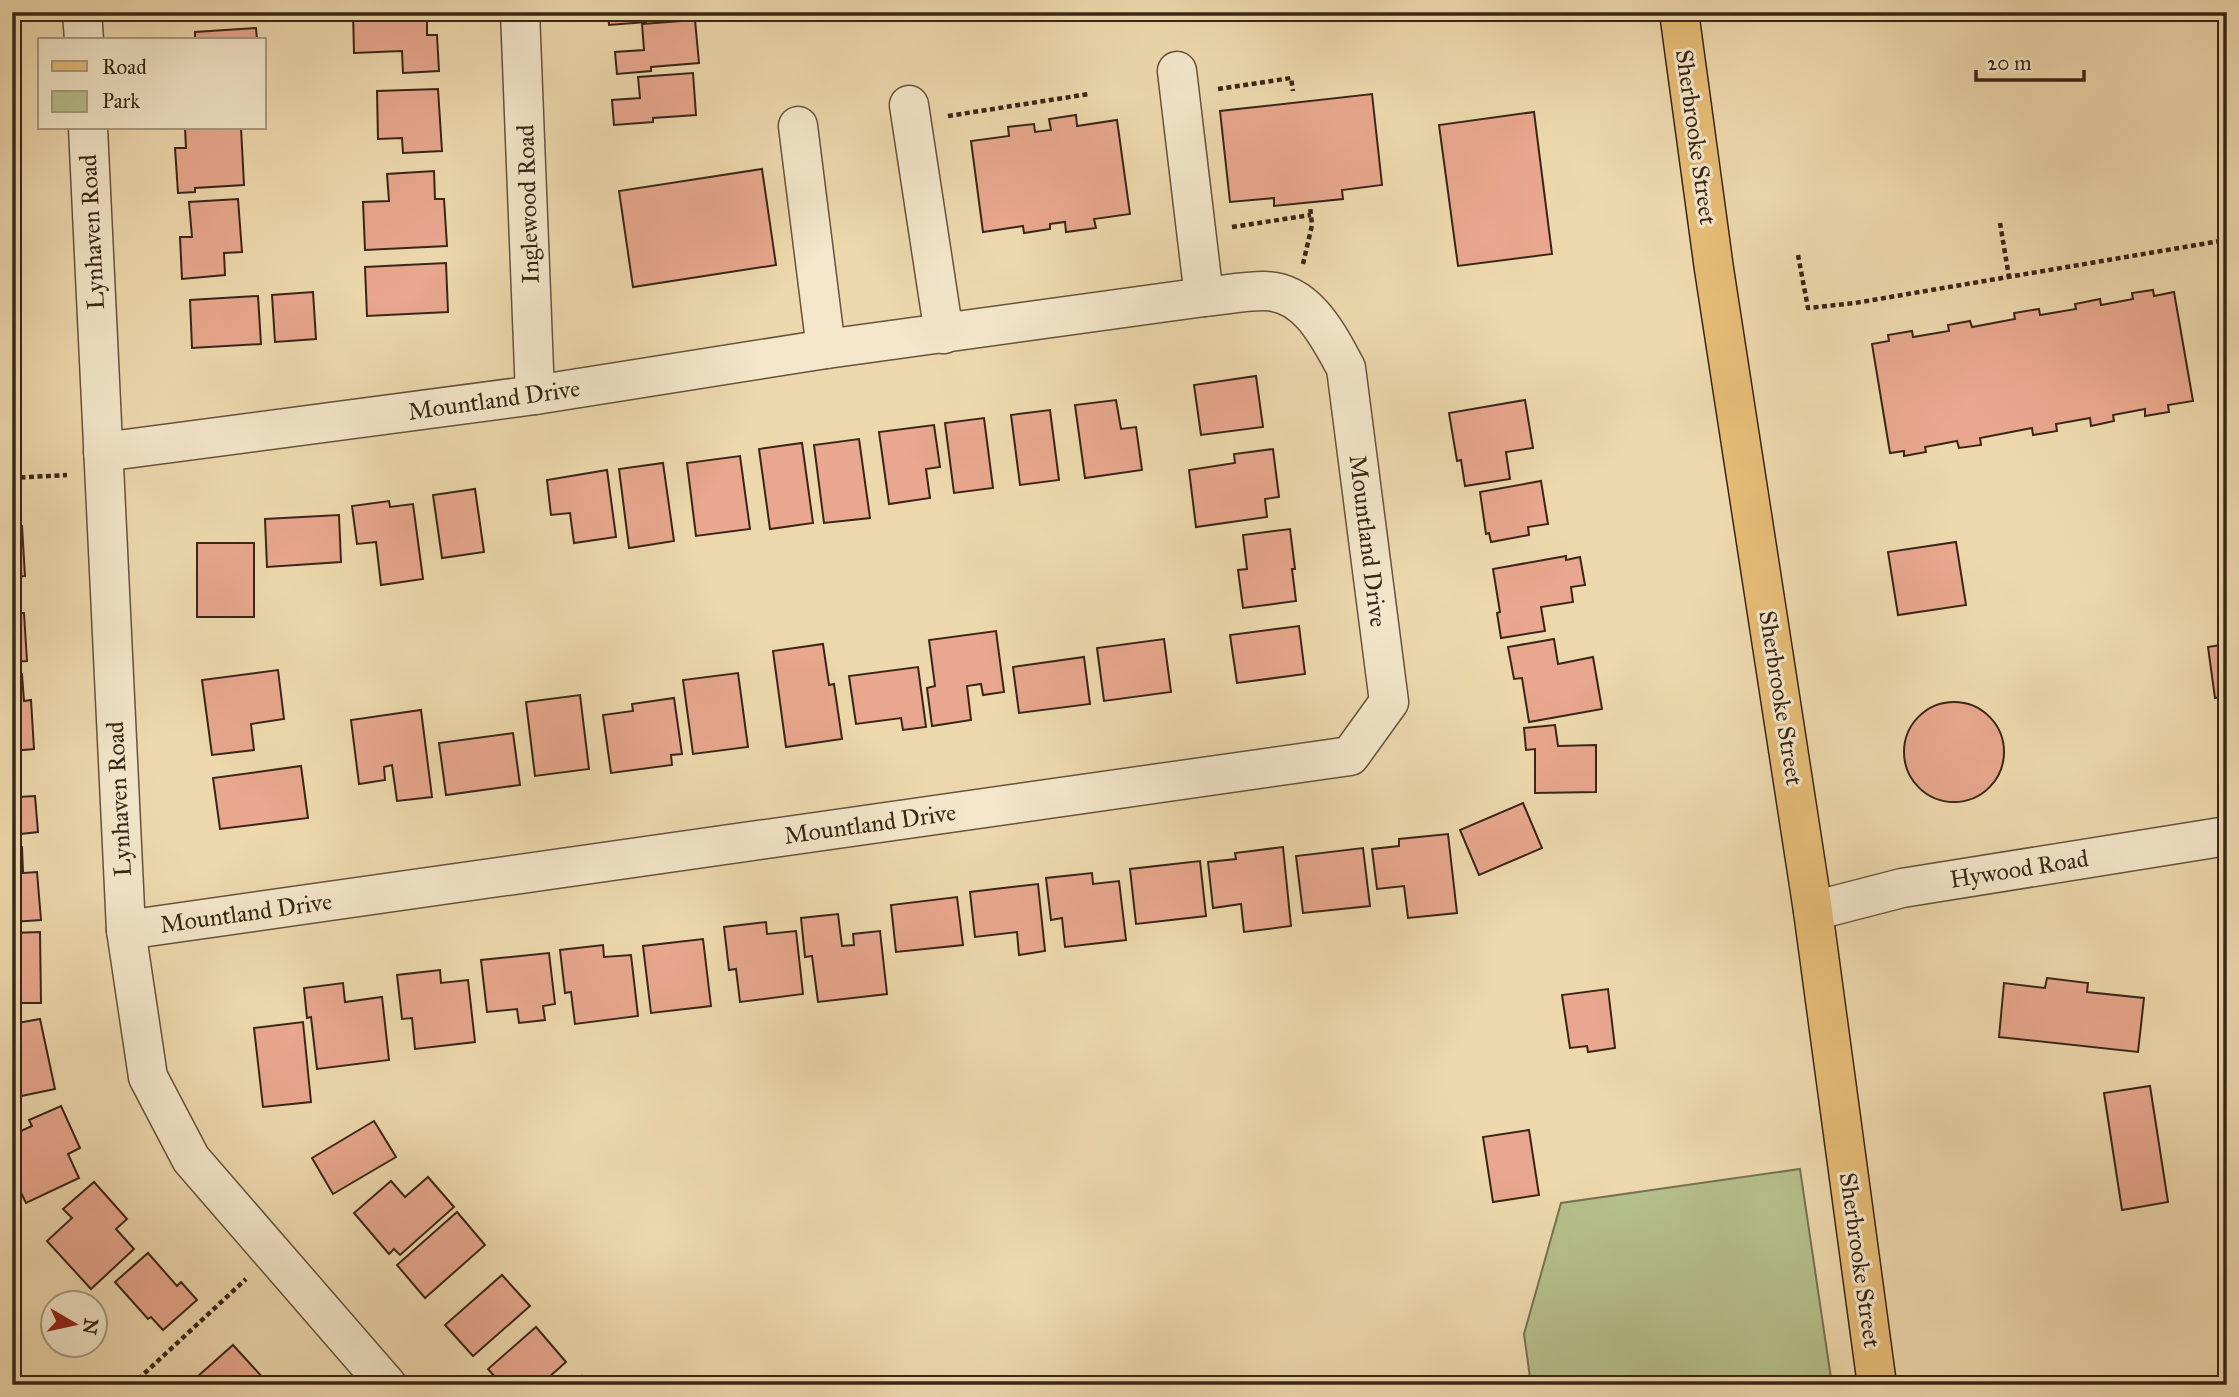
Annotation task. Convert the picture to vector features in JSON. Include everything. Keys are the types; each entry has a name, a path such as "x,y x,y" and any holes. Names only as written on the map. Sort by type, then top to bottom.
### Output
{"main road":[{"name":"Sherbrooke Street","path":"1679,12 1714,269 1813,911 1877,1385"}],"street":[{"path":"82,12 84,38"},
{"name":"Inglewood Road","path":"520,12 535,395"},
{"path":"1179,83 1205,297"},
{"path":"910,113 944,334"},
{"path":"798,126 826,349"},
{"name":"Lynhaven Road","path":"88,130 126,930 148,1077 191,1159 387,1385"},
{"name":"Mountland Drive","path":"103,463 826,349 1266,291 1295,299 1322,325 1346,368 1390,702 1350,756 126,930"},
{"name":"Hywood Road","path":"1813,911 1902,888 2227,836"}],"path":[{"path":"1179,83 1291,78 1293,91"},
{"path":"910,113 1089,94"},
{"path":"1295,299 1312,225 1310,206"},
{"path":"1197,232 1311,215"},
{"path":"2000,223 2009,277"},
{"path":"1798,256 1808,308 1856,303 2220,241 2227,276"},
{"path":"12,478 103,463"},
{"path":"132,1385 272,1254"}],"green space":[{"path":"1800,1169 1832,1385 1531,1385 1524,1334 1561,1203"}],"building":[{"path":"169,12 214,12 183,14 184,19 170,20"},
{"path":"353,12 427,12 427,35 437,35 439,71 403,73 402,51 354,53"},
{"path":"608,12 690,13 646,17 646,22 609,25"},
{"path":"695,20 699,63 651,67 651,71 617,74 615,52 644,50 642,24"},
{"path":"256,28 257,38 195,38 195,32"},
{"path":"693,73 696,115 653,118 653,122 614,125 612,100 640,98 638,77"},
{"path":"438,89 442,151 403,153 402,138 378,139 377,91"},
{"path":"1372,94 1382,185 1342,190 1343,199 1274,206 1274,198 1230,202 1220,111"},
{"path":"1534,112 1552,254 1458,266 1439,125"},
{"path":"1076,115 1077,126 1117,120 1130,214 1094,219 1096,228 1066,232 1065,222 1050,224 1050,229 1024,233 1023,226 983,232 971,141 1009,136 1008,127 1034,124 1035,132 1051,130 1049,119"},
{"path":"185,130 241,130 244,185 195,188 195,192 178,193 175,148 186,148"},
{"path":"762,169 776,265 633,287 619,191"},
{"path":"434,171 435,199 444,199 447,246 365,250 363,202 389,201 387,174"},
{"path":"238,199 242,252 224,253 225,275 182,279 180,237 192,237 189,202"},
{"path":"446,263 448,312 367,316 365,267"},
{"path":"2153,290 2154,296 2174,292 2193,401 2168,405 2169,412 2145,416 2145,409 2113,415 2114,421 2091,426 2090,418 2056,424 2057,431 2033,435 2032,428 1980,438 1981,445 1959,448 1957,441 1925,447 1926,452 1904,456 1904,451 1890,453 1872,344 1889,341 1888,335 1912,331 1913,337 1949,331 1948,325 1970,321 1972,327 2015,319 2014,313 2039,309 2040,315 2076,309 2075,304 2100,299 2101,305 2133,299 2132,293"},
{"path":"313,292 316,339 275,342 272,295"},
{"path":"258,296 261,344 192,348 190,300"},
{"path":"1256,376 1263,427 1201,435 1194,385"},
{"path":"1116,400 1121,429 1136,427 1142,470 1085,478 1075,405"},
{"path":"1525,400 1533,448 1506,452 1510,479 1465,486 1461,460 1457,461 1449,413"},
{"path":"1050,410 1059,480 1020,485 1011,415"},
{"path":"984,418 993,488 954,493 945,423"},
{"path":"934,425 940,467 926,469 930,498 889,504 879,432"},
{"path":"859,439 870,518 824,523 814,445"},
{"path":"802,443 813,523 770,529 759,449"},
{"path":"1273,449 1279,497 1265,499 1267,517 1196,527 1189,470 1235,463 1234,454"},
{"path":"740,456 750,529 696,536 687,463"},
{"path":"663,463 674,541 629,548 619,469"},
{"path":"607,470 616,537 574,543 570,513 551,515 547,480"},
{"path":"1541,481 1548,524 1528,527 1529,535 1491,542 1489,533 1486,534 1480,492"},
{"path":"475,489 484,552 442,558 433,495"},
{"path":"12,501 16,526 22,526 25,576 12,577"},
{"path":"389,501 390,507 413,504 423,579 381,585 376,542 357,544 352,506"},
{"path":"339,515 341,562 267,567 265,519"},
{"path":"1290,529 1296,601 1243,608 1238,570 1247,569 1243,535"},
{"path":"1956,542 1966,605 1898,615 1888,552"},
{"path":"197,543 254,543 254,617 197,617"},
{"path":"1566,556 1566,560 1580,557 1585,585 1571,587 1573,602 1541,607 1545,631 1501,638 1493,569"},
{"path":"12,588 17,588 20,613 24,613 27,661 12,662"},
{"path":"1299,626 1305,674 1237,683 1230,635"},
{"path":"996,631 1004,692 983,695 981,684 967,686 971,720 932,726 927,688 935,686 929,640"},
{"path":"1164,639 1171,692 1104,701 1097,648"},
{"path":"1554,639 1558,664 1593,657 1602,709 1529,722 1522,678 1514,679 1508,647"},
{"path":"823,644 829,685 834,684 842,739 786,747 773,651"},
{"path":"2227,644 2227,696 2215,698 2208,647"},
{"path":"1084,657 1090,704 1019,713 1013,667"},
{"path":"918,667 926,727 903,730 901,718 856,724 849,676"},
{"path":"278,670 284,719 251,724 254,750 212,755 202,680"},
{"path":"738,673 748,747 693,754 683,680"},
{"path":"22,674 24,701 31,700 34,749 12,751 12,675"},
{"path":"580,695 589,769 535,776 526,702"},
{"path":"674,698 682,754 671,755 672,765 611,773 603,715 633,711 632,704"},
{"path":"1954,702 1982,710 1996,724 2004,752 1996,780 1982,794 1954,802 1926,794 1912,780 1904,752 1912,724 1926,710"},
{"path":"421,710 432,797 397,801 392,765 384,767 385,780 359,784 351,720"},
{"path":"1555,725 1558,746 1596,745 1596,792 1535,793 1535,749 1526,750 1524,728"},
{"path":"513,733 520,785 446,795 439,743"},
{"path":"301,766 308,818 220,829 213,778"},
{"path":"12,769 17,769 18,797 35,796 38,832 12,835"},
{"path":"1523,803 1542,848 1479,875 1460,830"},
{"path":"1448,834 1457,913 1408,918 1404,886 1377,889 1372,849 1399,846 1399,839"},
{"path":"22,847 23,873 37,872 41,920 12,922 12,848"},
{"path":"1283,847 1291,926 1244,932 1241,904 1213,908 1208,862 1236,859 1235,853"},
{"path":"1363,848 1370,906 1303,913 1296,856"},
{"path":"1200,861 1206,916 1136,924 1130,869"},
{"path":"1092,873 1093,884 1119,881 1126,940 1065,947 1062,918 1051,920 1046,878"},
{"path":"1038,884 1045,951 1019,955 1017,932 975,937 970,892"},
{"path":"957,897 963,945 896,952 891,905"},
{"path":"838,914 842,946 854,945 853,934 880,931 887,994 818,1002 812,956 805,957 801,918"},
{"path":"766,922 767,934 796,931 803,994 740,1002 736,969 729,970 724,927"},
{"path":"40,932 41,1003 12,1003 12,933"},
{"path":"703,939 711,1006 651,1013 643,946"},
{"path":"603,945 604,957 631,955 638,1016 575,1024 571,992 565,993 560,950"},
{"path":"549,953 555,1004 543,1006 545,1020 519,1023 517,1009 487,1012 481,960"},
{"path":"440,970 441,983 468,980 475,1042 415,1049 412,1018 402,1019 397,975"},
{"path":"2047,978 2088,983 2087,992 2144,998 2138,1052 1999,1037 2004,983 2045,988"},
{"path":"343,983 345,1002 382,997 389,1060 317,1069 311,1017 307,1018 304,988"},
{"path":"1608,989 1615,1048 1588,1052 1587,1046 1570,1048 1562,995"},
{"path":"40,1019 55,1089 12,1098 12,1024"},
{"path":"303,1022 311,1102 263,1107 254,1028"},
{"path":"2150,1086 2168,1202 2122,1210 2104,1093"},
{"path":"61,1106 80,1148 68,1154 79,1178 26,1203 12,1174 12,1135 32,1126 29,1120"},
{"path":"374,1121 396,1157 333,1194 312,1158"},
{"path":"1529,1130 1539,1195 1493,1202 1483,1137"},
{"path":"428,1177 454,1207 400,1255 394,1249 389,1254 354,1213 391,1181 405,1197"},
{"path":"94,1182 127,1219 116,1229 134,1249 92,1288 47,1241 72,1218 63,1209"},
{"path":"457,1212 485,1245 425,1298 397,1265"},
{"path":"148,1253 177,1286 181,1282 197,1300 163,1330 151,1317 148,1319 115,1282"},
{"path":"502,1275 530,1306 473,1356 445,1325"},
{"path":"536,1327 566,1362 540,1385 502,1385 488,1369"},
{"path":"233,1345 263,1378 255,1385 188,1385"},
{"path":"582,1376 590,1385 572,1385"}]}
